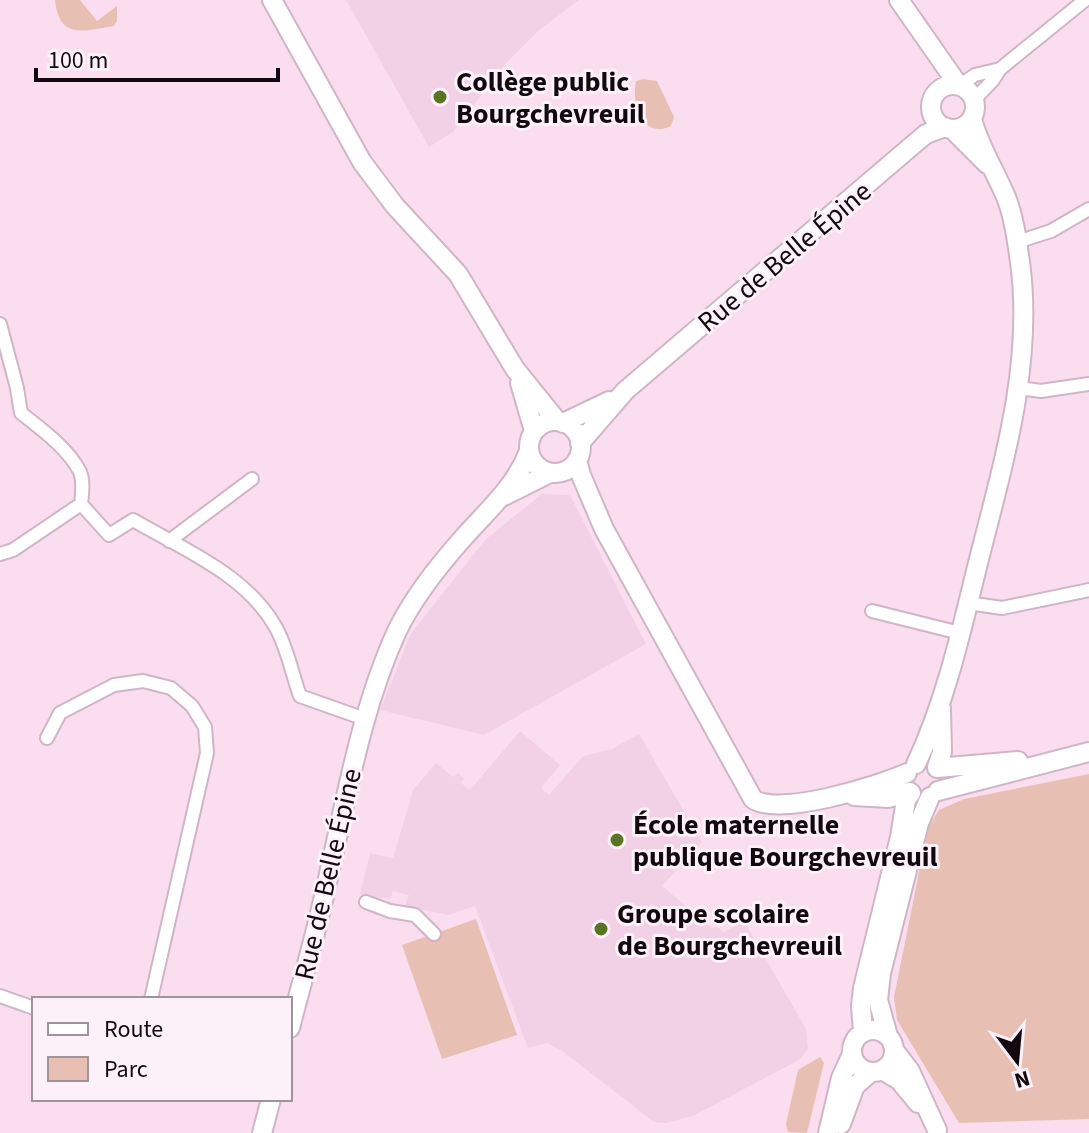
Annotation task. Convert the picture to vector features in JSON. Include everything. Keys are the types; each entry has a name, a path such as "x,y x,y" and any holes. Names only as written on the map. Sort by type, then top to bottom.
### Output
{"street":[{"path":"272,0 362,162 395,206 458,274 515,369 560,422 573,428 581,475 604,529 753,799 761,804 777,804 839,796 888,798 942,778 937,767 942,752 941,701"},
{"path":"838,1133 855,1086 890,1064 891,1043 878,1000 881,973 919,823 919,785 968,603 1019,388 1023,309 1017,242 1006,197 992,170 966,90 959,86 899,0"},
{"path":"949,128 967,125 973,110 1000,69 1085,0"},
{"path":"925,37 939,91"},
{"path":"992,170 949,128 939,124 932,113 933,100 939,91 947,87 959,86 975,75 1000,69"},
{"name":"Rue de Belle Épine","path":"560,422 584,415 625,391 926,134 949,128"},
{"path":"1017,242 1045,234 1089,209"},
{"path":"0,324 21,413 51,436 79,472 83,484 81,504 109,535 133,520 240,583 260,603 277,628 300,696 365,719"},
{"path":"515,369 534,431"},
{"path":"1019,388 1041,391 1089,384"},
{"name":"Rue de Belle Épine","path":"579,451 625,391"},
{"path":"560,422 544,423 534,431 529,441 529,451 538,468 553,473 580,496 604,529"},
{"name":"Rue de Belle Épine","path":"292,1020 326,890 346,792 381,670 407,614 462,539 502,497 529,451"},
{"path":"553,473 568,469 579,451"},
{"name":"Rue de Belle Épine","path":"502,497 553,473"},
{"path":"169,541 252,479"},
{"path":"6,552 81,504"},
{"path":"968,603 1002,608 1089,590"},
{"path":"872,611 960,633"},
{"path":"47,738 60,713 114,685 143,681 171,688 192,706 205,727 207,753 151,997"},
{"path":"937,767 974,766 1083,753"},
{"path":"863,1032 863,988 895,860 906,800 919,785 1083,753"},
{"path":"366,902 390,911 415,915 434,934"},
{"path":"0,996 32,1007"},
{"path":"828,1133 841,1078 852,1054 854,1041 863,1032 876,1030 891,1043 910,1071 938,1131"},
{"path":"852,1054 858,1066 909,1090 938,1131"},
{"path":"262,1133 270,1101"}],"shaded area":[{"name":"Collège public Bourgchevreuil","path":"346,0 579,0 538,31 506,63 453,132 429,147"},
{"path":"542,494 570,495 646,644 484,735 380,710 411,633 486,539"},
{"name":"Groupe scolaire de Bourgchevreuil","path":"520,731 560,765 541,788 549,795 583,756 612,749 639,734 702,842 662,886 712,928 717,927 724,932 744,921 806,1029 808,1049 799,1060 693,1116 666,1123 654,1122 561,1050 547,1043 528,1048 475,906 448,915 405,906 409,895 393,891 390,899 360,894 370,853 393,858 413,790 436,763 453,777 458,773 464,779 461,783 470,790"}],"green space":[{"path":"55,0 80,0 97,21 117,6 117,21 114,26 74,30 62,22"},
{"path":"636,81 657,81 674,117 671,126 653,128 641,117 635,90"},
{"path":"1089,774 1089,1119 959,1123 897,1020 894,997 928,827 939,810 964,799"},
{"path":"476,919 517,1035 442,1059 402,945"},
{"path":"820,1057 824,1063 807,1133 788,1132 786,1124 798,1070"}],"place":[{"name":"Collège public Bourgchevreuil","path":"440,97"},
{"name":"École maternelle publique Bourgchevreuil","path":"617,840"},
{"name":"Groupe scolaire de Bourgchevreuil","path":"601,929"}]}
